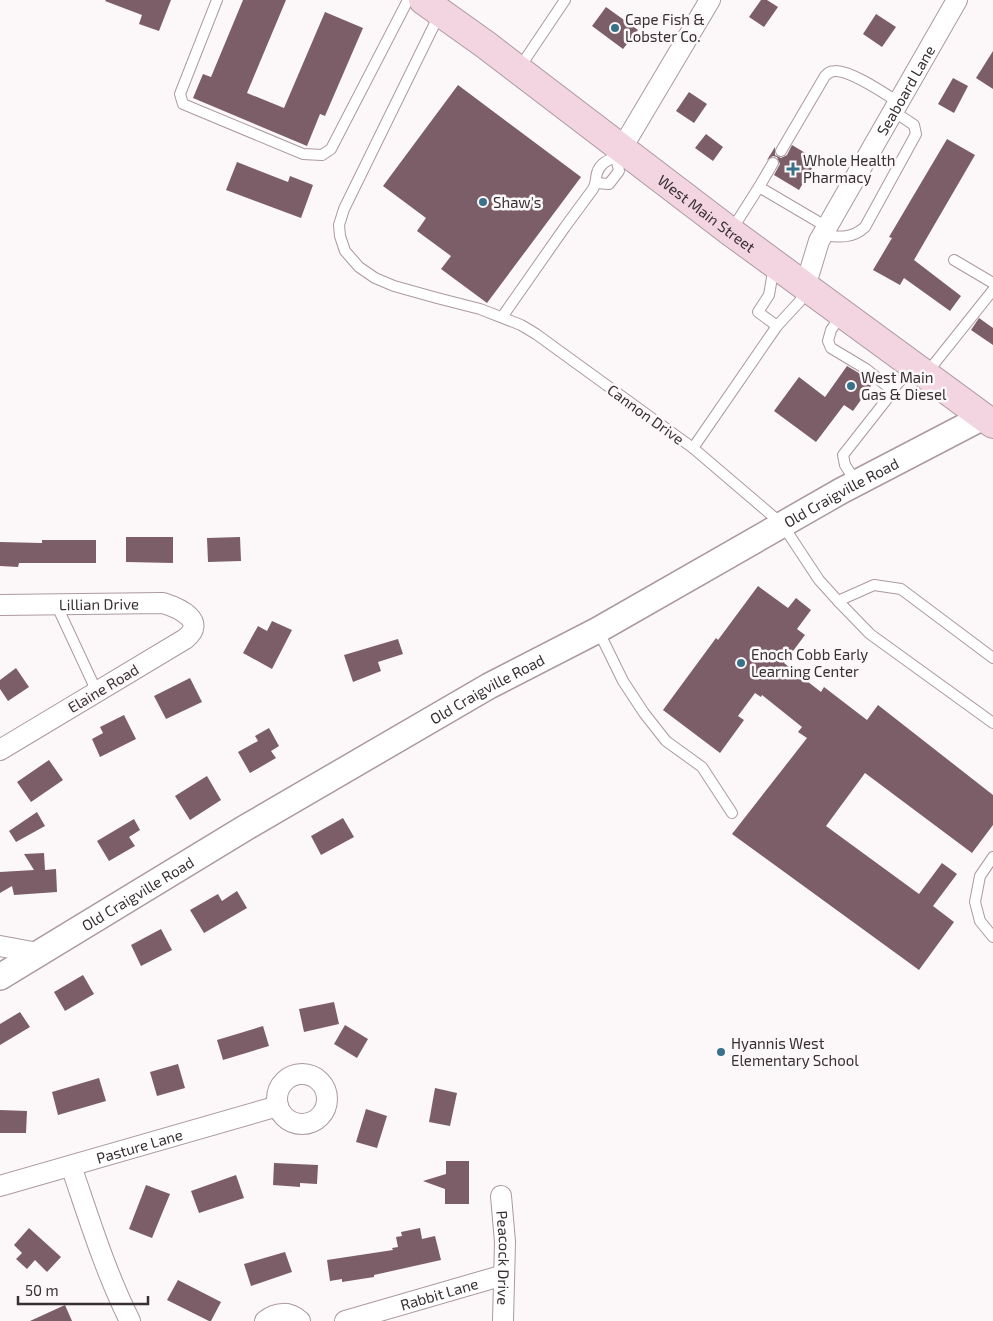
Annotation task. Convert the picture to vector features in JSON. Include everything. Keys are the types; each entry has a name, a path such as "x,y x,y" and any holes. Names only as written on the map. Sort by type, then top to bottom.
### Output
{"main road":[{"name":"West Main Street","path":"424,3 518,70 619,152 988,421"}],"street":[{"path":"619,152 710,0"},
{"name":"Seaboard Lane","path":"805,287 818,241 957,0"},
{"name":"Old Craigville Road","path":"0,977 244,828 489,686 598,630 857,483 988,421"},
{"name":"Lillian Drive","path":"0,605 163,603 174,606 192,619"},
{"name":"Elaine Road","path":"0,750 185,639 193,629 192,619"},
{"path":"0,946 38,953"},
{"name":"Pasture Lane","path":"0,1186 278,1106"},
{"path":"70,1166 109,1274 130,1321"},
{"name":"Peacock Drive","path":"501,1196 504,1242 503,1321"},
{"name":"Rabbit Lane","path":"345,1321 504,1275"},
{"path":"265,1321 271,1316 282,1314 293,1316 300,1321"}],"lane":[{"path":"217,0 180,94 182,104 303,154 322,155 331,149 424,3"},
{"path":"518,70 565,0"},
{"name":"Cannon Drive","path":"424,3 344,208 339,225 345,251 359,268 375,278 402,288 480,309 520,325 536,334 693,448 782,524 819,580 870,634 993,723"},
{"path":"759,187 824,231 841,237 850,236 860,232 865,227 916,134 914,124 895,106 848,73 833,70 825,76 781,151"},
{"path":"596,183 609,184 619,171 619,152"},
{"path":"502,317 596,183 597,172 604,161 619,152"},
{"path":"731,232 773,163"},
{"path":"954,260 993,284"},
{"path":"774,264 770,295 758,312 778,326"},
{"path":"693,448 778,326 800,301 805,287"},
{"path":"857,483 845,465 843,455 891,394 892,390 919,371 993,290"},
{"path":"842,314 831,330 828,341 831,348 866,369 892,390"},
{"path":"838,601 874,585 901,589 993,658"},
{"path":"56,604 97,692"},
{"path":"598,630 623,681 644,713 666,741 702,767 732,813"},
{"path":"993,857 980,876 975,902 980,921 993,937"}],"building":[{"path":"106,0 171,0 159,31 139,24 142,15"},
{"path":"243,0 286,0 247,93 284,108 325,12 363,28 325,116 320,114 307,146 193,98 203,74 211,77"},
{"path":"761,0 767,0 778,7 764,27 749,17"},
{"name":"Cape Fish & Lobster Co.","path":"606,7 638,30 623,49 592,26"},
{"path":"876,14 896,27 882,47 863,34"},
{"path":"993,51 993,89 976,78"},
{"path":"953,78 968,86 954,113 938,104"},
{"name":"Shaw's","path":"458,85 581,177 487,303 441,269 451,256 417,231 426,218 383,186"},
{"path":"689,92 707,104 694,123 676,111"},
{"path":"706,134 723,147 713,161 695,148"},
{"path":"947,139 975,155 914,260 961,296 950,311 904,278 900,285 873,270 892,238 889,237"},
{"name":"Whole Health Pharmacy","path":"792,145 817,160 799,190 774,175 780,164 777,157 773,156 767,160 775,147 775,155 781,158 787,155"},
{"path":"237,162 288,182 290,176 313,185 301,218 226,190"},
{"path":"979,318 993,328 993,345 971,330"},
{"path":"847,366 873,383 853,411 844,405 816,442 774,411 799,377 825,397"},
{"path":"126,537 173,537 173,563 126,562"},
{"path":"240,537 241,561 208,562 207,538"},
{"path":"42,540 96,540 96,563 19,563 18,567 0,566 0,542 42,543"},
{"path":"758,586 788,608 796,598 811,610 797,629 805,635 784,663 821,692 824,687 867,720 878,705 993,795 993,825 972,853 865,773 826,826 919,894 942,863 957,874 933,906 954,922 919,970 732,834 807,738 798,732 802,727 762,695 761,697 755,693 738,716 744,720 720,753 663,710 716,638 718,640"},
{"path":"272,621 292,630 272,669 243,653 258,626 267,631"},
{"path":"398,639 403,654 378,662 381,671 353,682 344,655"},
{"path":"16,668 29,687 8,701 0,689 0,680"},
{"path":"190,678 202,702 166,719 154,696"},
{"path":"124,715 136,739 100,757 92,739 103,733 100,727"},
{"path":"269,728 279,746 271,751 276,758 250,773 238,752 258,741 255,736"},
{"path":"49,760 63,780 31,802 17,782"},
{"path":"207,776 221,800 190,820 175,796"},
{"path":"37,812 45,826 16,842 9,831"},
{"path":"343,818 354,837 321,855 311,836"},
{"path":"134,819 140,830 129,837 135,846 109,861 97,841"},
{"path":"44,853 45,870 56,869 57,892 14,895 12,886 0,893 0,872 34,870 24,854"},
{"path":"237,891 247,908 204,933 190,910 218,894 222,901"},
{"path":"161,929 172,950 141,966 131,945"},
{"path":"83,975 94,994 65,1011 54,992"},
{"path":"334,1002 339,1024 304,1032 299,1009"},
{"path":"20,1012 30,1027 0,1045 0,1024"},
{"path":"345,1025 368,1039 357,1058 334,1044"},
{"path":"263,1026 269,1046 223,1060 217,1040"},
{"path":"178,1064 185,1088 157,1096 150,1072"},
{"path":"99,1078 106,1101 58,1115 52,1092"},
{"path":"435,1088 457,1093 450,1126 429,1122"},
{"path":"366,1109 387,1116 377,1148 356,1142"},
{"path":"0,1110 27,1111 26,1133 0,1133"},
{"path":"446,1161 469,1161 469,1204 445,1204 445,1189 423,1181 446,1174"},
{"path":"274,1163 318,1165 317,1184 300,1183 300,1187 273,1185"},
{"path":"236,1175 244,1198 199,1213 191,1191"},
{"path":"146,1185 170,1194 152,1238 129,1229"},
{"path":"29,1228 61,1257 47,1272 35,1260 27,1269 16,1259 22,1253 14,1245"},
{"path":"420,1228 422,1239 435,1236 441,1260 374,1275 374,1277 342,1282 342,1279 330,1281 327,1260 393,1250 392,1248 398,1247 396,1237 402,1236 401,1232"},
{"path":"285,1252 292,1272 251,1286 244,1264"},
{"path":"178,1280 221,1302 211,1321 167,1300"},
{"path":"65,1305 72,1321 30,1321"}],"place":[{"name":"Cape Fish & Lobster Co.","path":"615,28"},
{"name":"Whole Health Pharmacy","path":"793,169"},
{"name":"Shaw's","path":"483,202"},
{"name":"West Main Gas & Diesel","path":"851,386"},
{"name":"Enoch Cobb Early Learning Center","path":"741,663"},
{"name":"Hyannis West Elementary School","path":"721,1052"}]}
